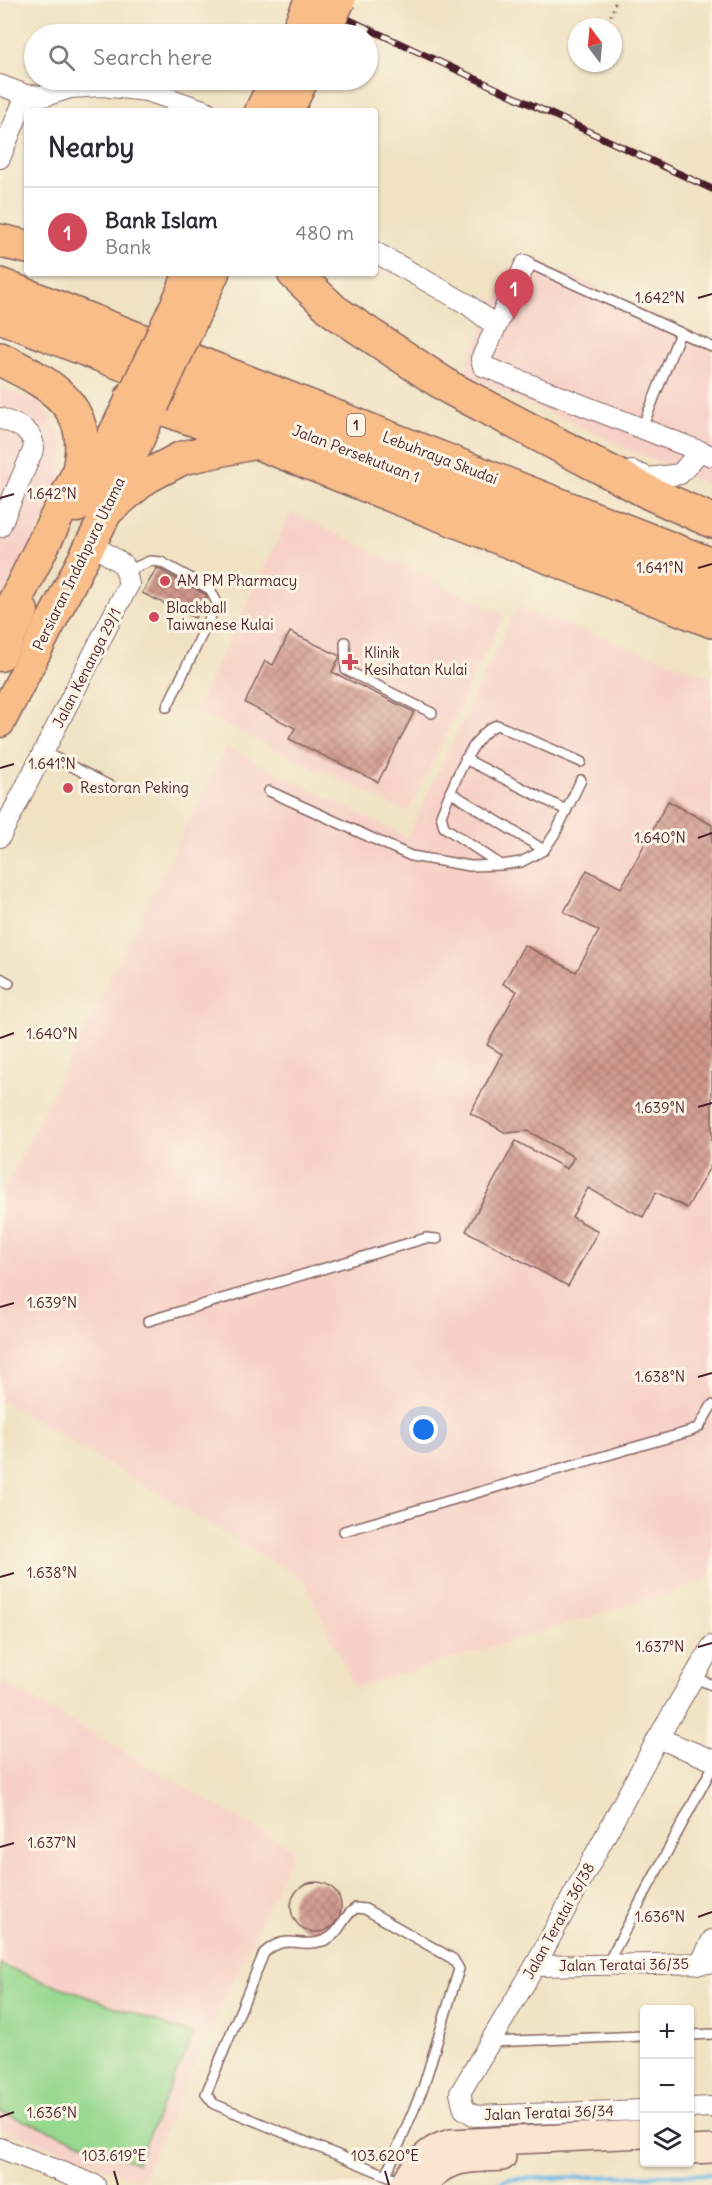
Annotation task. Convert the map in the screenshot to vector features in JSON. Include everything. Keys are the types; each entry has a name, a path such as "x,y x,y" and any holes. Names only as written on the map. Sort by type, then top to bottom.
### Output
{"highway":[{"path":"0,241 24,246"},
{"path":"296,276 344,317 450,388 650,493 712,520"},
{"name":"Lebuhraya Skudai","path":"0,285 712,565"},
{"name":"Jalan Persekutuan 1","path":"0,316 712,592"},
{"path":"0,359 38,378 74,410 82,433 83,453 78,474 0,631"},
{"path":"143,401 256,442 712,621"},
{"path":"109,508 146,477 182,458 256,442"}],"main road":[{"path":"299,24 310,0"},
{"path":"329,24 340,0"},
{"path":"261,108 269,90"},
{"path":"289,108 298,90"},
{"path":"188,304 189,276"},
{"path":"143,401 188,304 211,276"},
{"name":"Persiaran Indahpura Utama","path":"0,722 109,508 143,401"},
{"name":"Persiaran Indahpura Utama","path":"0,656 143,401"}],"street":[{"path":"0,86 26,95 45,96 64,90"},
{"path":"138,90 197,108"},
{"path":"0,158 26,95"},
{"path":"378,254 467,304 496,326"},
{"path":"511,419 649,478 680,474 706,453 483,366 481,359 525,265"},
{"path":"0,418 26,430 34,440 34,448 0,527"},
{"path":"90,543 118,560 127,571"},
{"name":"Jalan Kenanga 29/1","path":"0,837 127,591 129,584 127,571"},
{"name":"Jalan Teratai 36/38","path":"460,2102 464,2084 535,1966 658,1738 712,1646"},
{"path":"658,1738 712,1760"},
{"path":"706,1963 712,1940"},
{"name":"Jalan Teratai 36/35","path":"535,1966 706,1963"},
{"name":"Jalan Teratai 36/34","path":"460,2102 464,2109 475,2116 492,2117 640,2110"},
{"path":"694,2108 712,2107"},
{"path":"694,2132 712,2132"},
{"path":"405,2182 419,2161 430,2151 451,2142 640,2134"},
{"path":"0,2148 95,2185"},
{"path":"694,2150 712,2150"},
{"path":"405,2182 430,2177 449,2163 470,2159 640,2152"}],"lane":[{"path":"525,265 528,264 712,347"},
{"path":"642,428 680,333"},
{"path":"127,571 150,561 161,562 210,589 216,596 217,603 167,708"},
{"path":"345,642 346,670 432,713"},
{"path":"501,865 444,827 441,815 465,759 488,729 497,725 581,762"},
{"path":"44,752 112,787"},
{"path":"465,759 566,810"},
{"path":"269,791 411,856 470,866 501,865 521,862 544,850 556,832 581,780"},
{"path":"450,792 544,850"},
{"path":"148,1321 426,1238 437,1239"},
{"path":"344,1532 691,1431 699,1427 712,1405"},
{"path":"693,1677 712,1685"},
{"path":"606,1965 712,1768"},
{"path":"356,1908 365,1909 453,1959 459,1969 423,2088 405,2182 214,2104 206,2094 264,1953 282,1941 310,1943 329,1939 356,1908"},
{"path":"694,2035 712,2034"},
{"path":"491,2042 640,2037"}],"path":[{"path":"610,18 616,0"}],"shaded area":[{"path":"519,251 712,342 712,487 462,373"},
{"path":"0,388 41,403 64,445 59,495 0,602"},
{"name":"Klinik Kesihatan Kulai","path":"291,512 504,614 408,812 195,711"},
{"path":"517,607 712,677 712,1569 705,1582 355,1688 305,1581 0,1400 0,1198 226,747 407,838"},
{"path":"0,1680 293,1850 141,2181 0,2128"}],"green space":[{"path":"0,1965 193,2035 137,2163 0,2112"}],"building":[{"name":"AM PM Pharmacy","path":"157,568 207,595 195,618 142,593"},
{"path":"290,632 340,656 332,672 414,712 378,782 289,739 295,728 245,703 265,661 273,665"},
{"path":"668,801 712,825 712,1163 687,1208 656,1192 643,1217 588,1188 572,1217 598,1231 568,1286 466,1231 516,1141 567,1169 574,1157 528,1131 506,1133 470,1113 502,1054 487,1045 517,991 503,984 524,945 576,972 599,931 564,912 587,870 621,888"},
{"path":"311,1882 321,1882 334,1889 341,1902 341,1912 334,1925 321,1932 311,1932 302,1928 295,1921 291,1912 291,1902 295,1893 302,1886"}],"waterway":[{"path":"496,2185 509,2179 712,2174"}],"railway":[{"path":"307,0 358,24"},
{"path":"378,33 712,189"}],"place":[{"name":"Bank Islam","path":"514,319"},
{"name":"AM PM Pharmacy","path":"165,581"},
{"name":"Blackball Taiwanese Kulai","path":"154,617"},
{"name":"Klinik Kesihatan Kulai","path":"350,662"},
{"name":"Restoran Peking","path":"68,788"}]}
